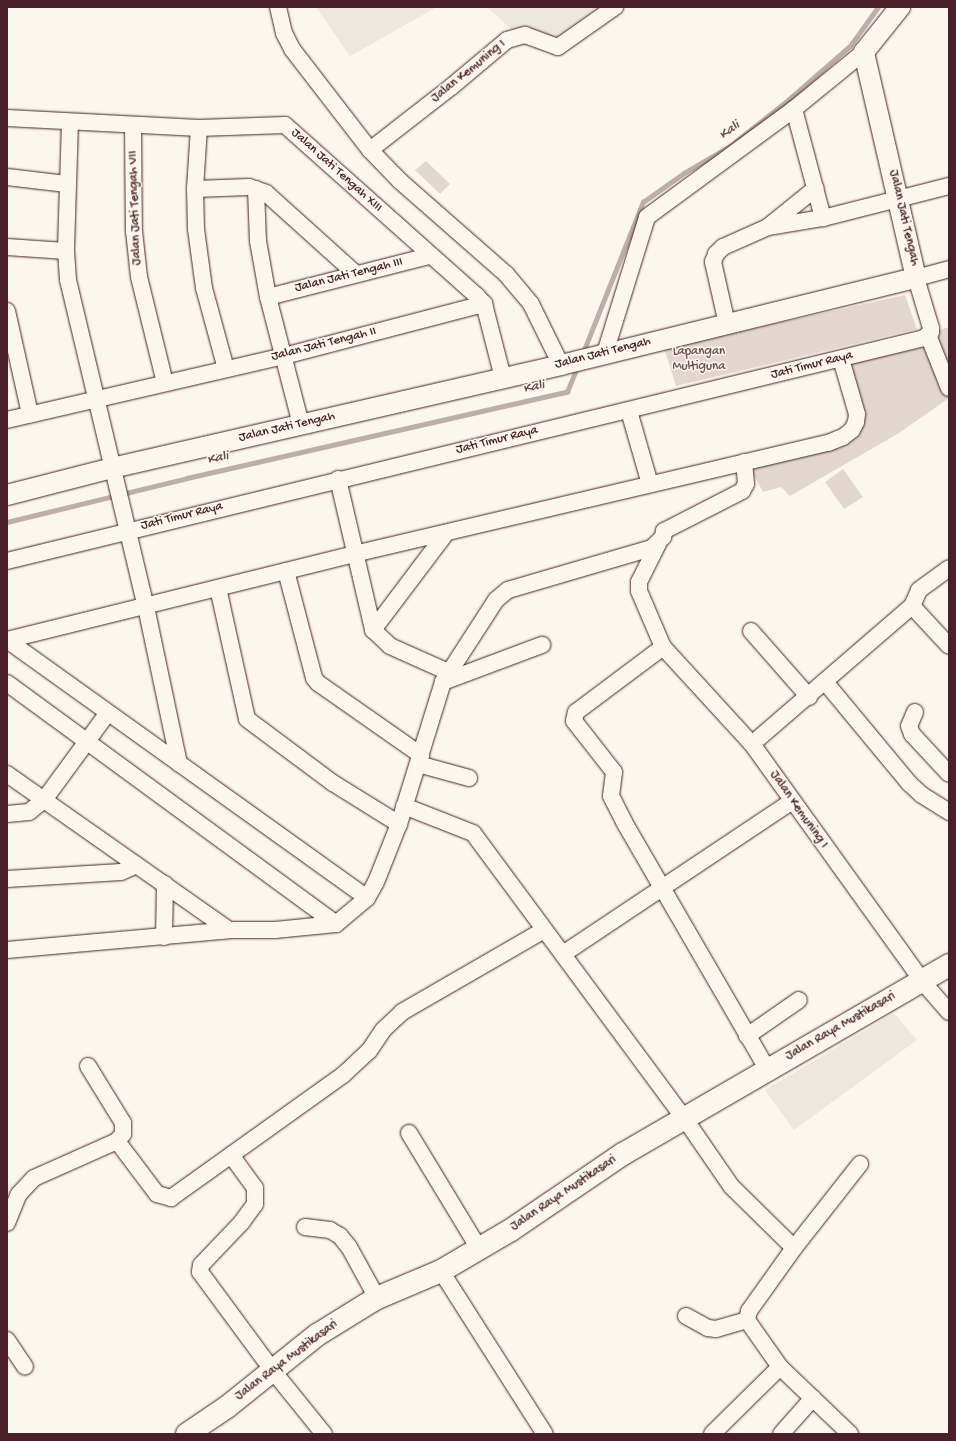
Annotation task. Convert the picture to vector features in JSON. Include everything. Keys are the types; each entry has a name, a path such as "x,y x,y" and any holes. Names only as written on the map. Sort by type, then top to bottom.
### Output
{"main road":[{"name":"Jalan Raya Mustikasari","path":"187,1434 273,1371 317,1335 377,1298 440,1271 478,1247 511,1230 623,1154 685,1119 767,1069 949,965"}],"street":[{"path":"278,7 284,33 292,49 370,150 400,181 506,274 581,359 647,217 794,109 864,52 900,7"},
{"name":"Jalan Kemuning I","path":"370,150 451,87 507,40 525,35 558,46 615,7"},
{"name":"Jalan Jati Tengah","path":"7,495 113,475 301,425 503,378 916,278 864,52"},
{"path":"794,109 823,218"},
{"name":"Jalan Jati Tengah XIII","path":"7,118 133,126 199,128 285,125 484,304"},
{"path":"70,122 66,251 70,294 98,398 113,475 127,524 146,607 179,764"},
{"name":"Jalan Jati Tengah VII","path":"133,126 134,231 139,277 164,383"},
{"path":"199,128 195,189 196,229 204,288 226,369"},
{"path":"7,177 67,184"},
{"path":"727,324 713,262 716,254 723,247 768,228 823,218 949,186"},
{"path":"768,228 816,188"},
{"path":"195,189 256,189 289,212 356,274"},
{"path":"256,189 258,241 268,297 301,425"},
{"path":"7,246 66,251"},
{"name":"Jalan Jati Tengah III","path":"268,297 429,256"},
{"path":"949,269 916,278 931,328 928,335 949,388"},
{"path":"484,304 503,378"},
{"name":"Jalan Jati Tengah II","path":"7,420 284,356 484,304"},
{"path":"7,311 11,356 30,414"},
{"name":"Jati Timur Raya","path":"7,561 127,524 338,479 629,411 841,359 928,335"},
{"path":"7,640 146,607 354,554 828,443 852,430 857,414 841,359"},
{"path":"629,411 650,484"},
{"name":"Jalan Kemuning I","path":"744,462 746,484 742,491 664,531 639,582 639,590 663,647 752,744 922,981 949,1012"},
{"path":"338,479 354,554 373,630 390,646 446,677 542,645"},
{"path":"373,630 446,533"},
{"path":"7,950 229,930 336,924 366,898 399,824 446,677 502,594 646,551 658,544"},
{"path":"752,744 826,683 912,606 919,590 949,568"},
{"path":"286,571 314,678 318,683 419,760 469,778"},
{"path":"218,588 247,719 333,783 399,824"},
{"path":"912,606 949,646"},
{"path":"751,631 809,697"},
{"path":"7,640 107,714 366,898"},
{"path":"663,647 576,712 573,718 576,726 614,772 611,796 767,1069"},
{"path":"826,683 910,784 922,795 949,812"},
{"path":"7,684 87,740 336,924"},
{"path":"915,712 909,726 912,734 949,774"},
{"path":"7,814 29,812 44,800 107,714"},
{"path":"7,774 229,930"},
{"path":"563,954 792,801"},
{"path":"404,806 473,833 685,1119 731,1186 794,1248"},
{"path":"7,879 120,872 136,865"},
{"path":"164,937 165,884"},
{"path":"117,1141 157,1194 170,1198 343,1075 369,1051 382,1030 402,1012 544,930"},
{"path":"747,1036 799,1000"},
{"path":"7,1223 19,1194 34,1178 117,1141 123,1134 123,1123 88,1066"},
{"path":"409,1133 478,1247"},
{"path":"231,1154 255,1188 255,1204 242,1222 201,1265 200,1272 273,1371 324,1434"},
{"path":"850,1434 780,1367 747,1320 749,1311 794,1248 860,1164"},
{"path":"305,1227 330,1230 340,1236 350,1247 377,1298"},
{"path":"440,1271 540,1432"},
{"path":"686,1316 708,1328 716,1329 747,1320"},
{"path":"7,1340 26,1367"},
{"path":"712,1434 780,1367"},
{"path":"781,1434 813,1398"}],"shaded area":[{"path":"316,7 437,7 350,56"},
{"path":"487,7 603,7 556,40 510,28"},
{"path":"894,1013 917,1040 794,1130 765,1090"}],"green space":[{"path":"426,161 450,184 440,194 415,170"},
{"name":"Lapangan Multiguna","path":"905,295 917,329 676,386 664,348"},
{"path":"949,327 949,398 899,433 790,496 781,487 763,492 750,468 852,430 841,359"},
{"path":"843,469 863,497 844,509 825,482"}],"waterway":[{"name":"Kali","path":"582,355 643,202 684,173 730,146 788,100 850,46 878,7"},
{"name":"Kali","path":"7,522 187,478 567,392 577,367"}]}
